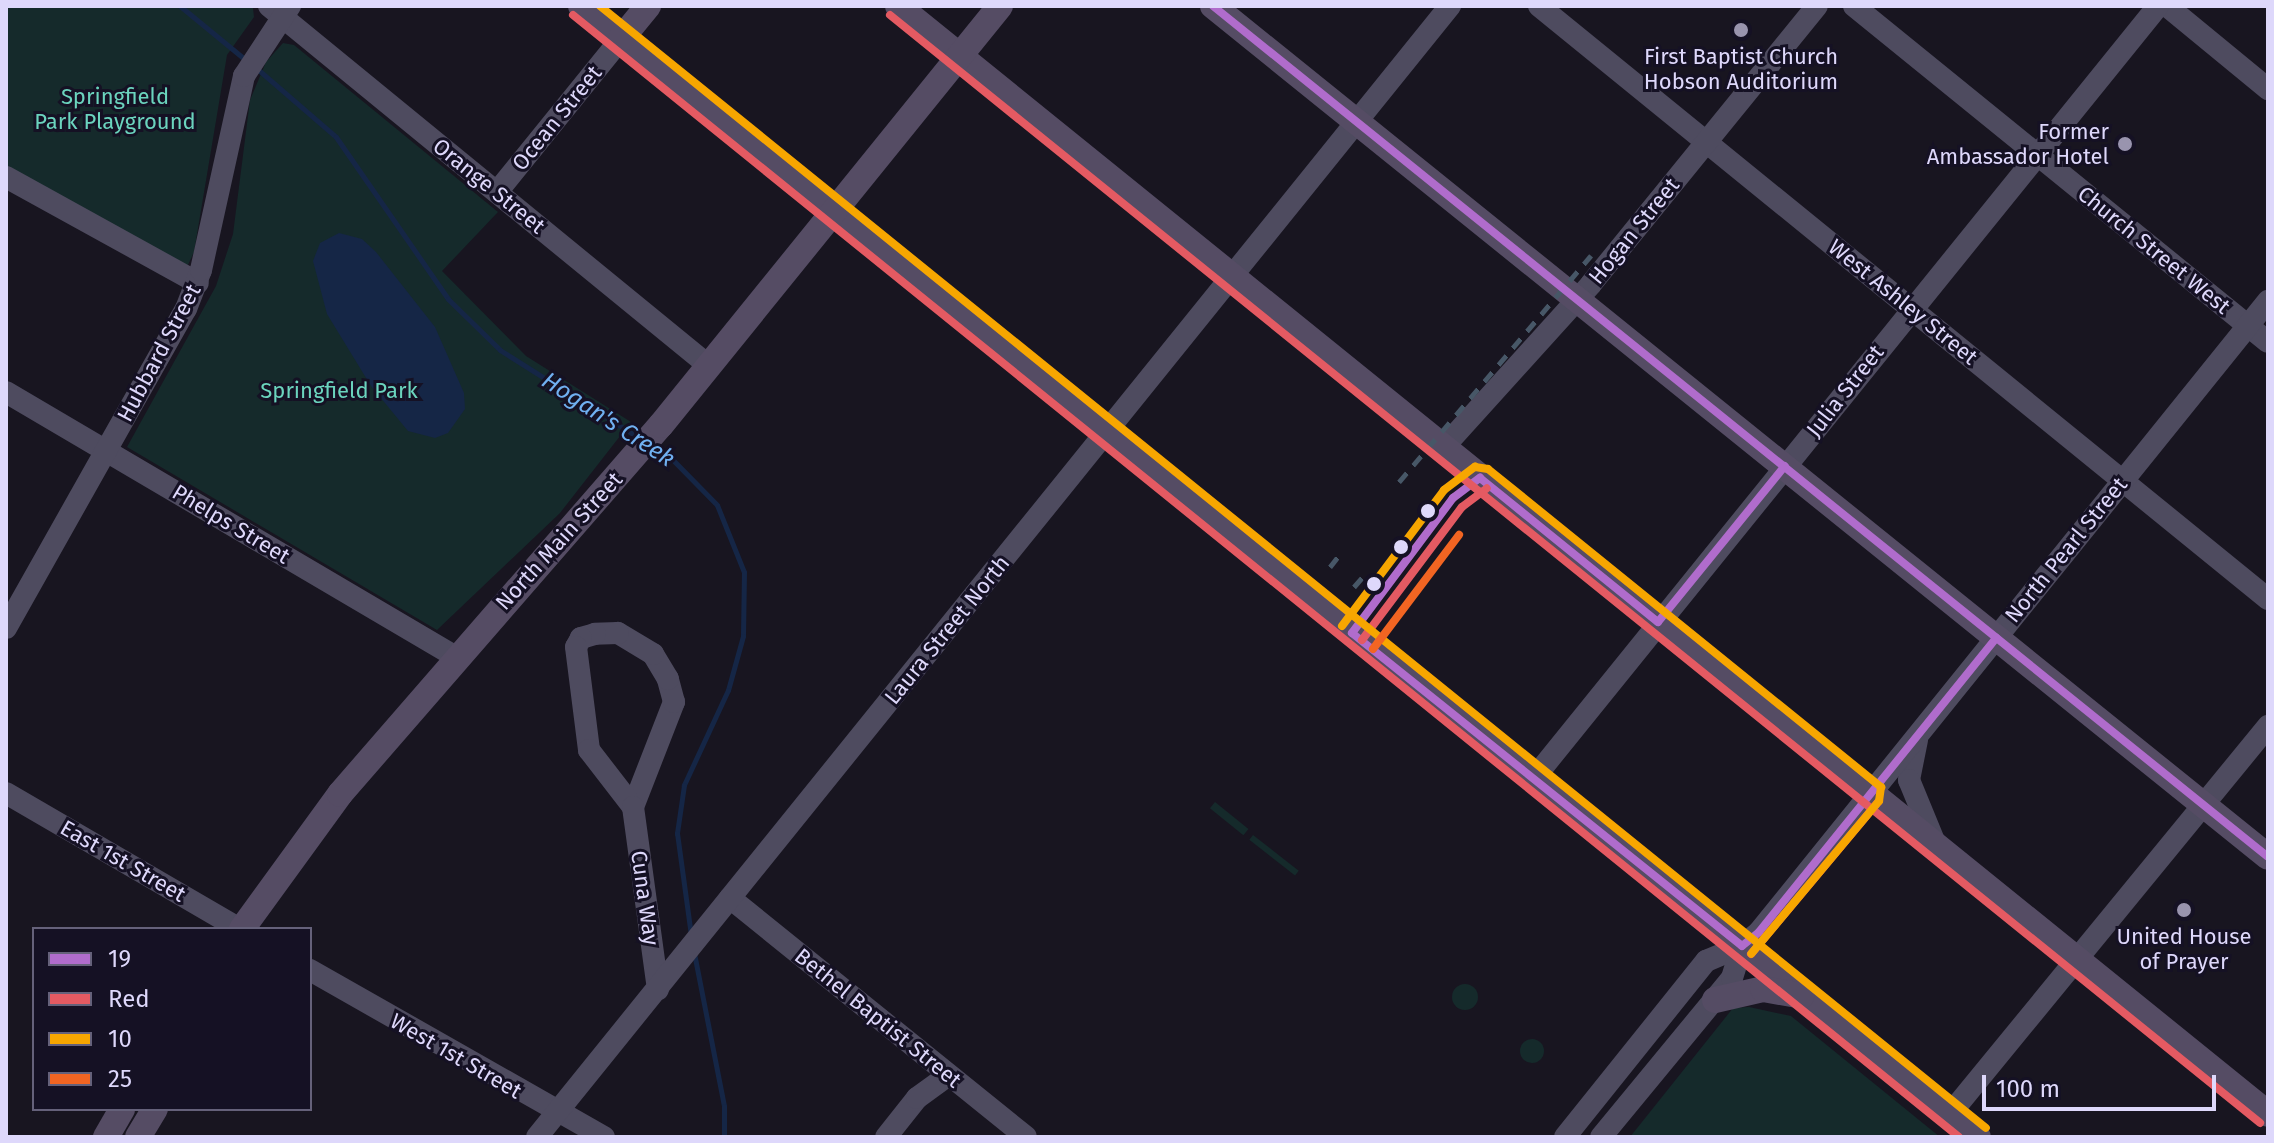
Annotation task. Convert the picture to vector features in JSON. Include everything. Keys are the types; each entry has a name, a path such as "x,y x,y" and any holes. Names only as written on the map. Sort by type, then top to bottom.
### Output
{"main road":[{"path":"581,6 1978,1137"},
{"name":"Ocean Street","path":"621,39 648,6"},
{"path":"898,6 2268,1114"},
{"name":"North Main Street","path":"242,927 340,794 661,425 1000,6"},
{"path":"1213,6 2268,857"},
{"path":"1715,1000 1763,989 1807,998"},
{"path":"106,1137 121,1111"},
{"path":"138,1137 154,1111"}],"street":[{"name":"Laura Street North","path":"537,1137 553,1112 571,1097 1450,6"},
{"name":"West Ashley Street","path":"1539,6 2268,599"},
{"name":"Hogan Street","path":"1443,448 1578,300 1817,6"},
{"name":"Church Street West","path":"1854,6 2268,342"},
{"name":"Julia Street","path":"1534,778 1910,308 2158,6"},
{"path":"2167,6 2268,89"},
{"name":"Hubbard Street","path":"6,628 198,283 244,76 280,10"},
{"name":"Orange Street","path":"280,10 709,366"},
{"name":"Ocean Street","path":"497,192 621,39"},
{"path":"6,177 198,283"},
{"name":"North Pearl Street","path":"1565,1137 1706,961 1742,946 1759,932 2268,301"},
{"name":"Phelps Street","path":"6,392 456,657"},
{"name":"Cuna Way","path":"633,807 589,750 576,647 581,638 595,634 618,633 653,654 668,679 674,702 633,807 658,989"},
{"path":"1950,1114 2268,726"},
{"path":"1919,732 1909,780 1935,844"},
{"name":"East 1st Street","path":"6,793 238,927"},
{"name":"Bethel Baptist Street","path":"730,898 1026,1137"},
{"name":"North Pearl Street","path":"1601,1137 1732,978 1742,946"},
{"name":"West 1st Street","path":"312,971 553,1112 604,1137"},
{"path":"886,1137 917,1098 949,1075"}],"green space":[{"name":"Springfield Park Playground","path":"6,6 253,8 254,17 227,55 194,252 187,267 6,167"},
{"name":"Springfield Park","path":"283,43 294,45 498,212 442,271 526,356 631,422 560,513 437,630 127,447 216,286 233,234 250,100 266,62"},
{"path":"1215,802 1248,829 1243,835 1210,808"},
{"path":"1253,835 1299,871 1295,875 1249,840"},
{"path":"1465,984 1474,988 1478,997 1474,1006 1465,1010 1456,1006 1452,997 1456,988"},
{"path":"1749,1007 1791,1016 1940,1137 1630,1137 1733,1008"},
{"path":"1532,1039 1541,1042 1544,1051 1541,1060 1532,1063 1523,1060 1520,1051 1523,1042"}],"water":[{"path":"339,233 362,239 376,252 435,327 464,393 465,409 448,433 435,438 408,431 371,386 327,314 313,261 320,243"}],"waterway":[{"name":"Hogan's Creek","path":"180,6 247,61"},
{"name":"Hogan's Creek","path":"255,67 336,137 448,299 500,350 639,438"},
{"name":"Hogan's Creek","path":"651,446 670,457 717,505 744,572 743,636 728,690 684,785 677,833 691,935"},
{"name":"Hogan's Creek","path":"694,953 724,1106 724,1137"}],"railway":[{"path":"1399,482 1591,256"},
{"path":"1330,567 1341,553"},
{"path":"1354,587 1366,573"}],"transit line":[{"name":"10","path":"600,6 1986,1128"},
{"name":"19","path":"1213,6 2268,857"},
{"name":"Red","path":"573,15 1959,1137"},
{"name":"Red","path":"890,15 2260,1123"},
{"name":"19","path":"1658,622 1785,466"},
{"name":"10","path":"1342,626 1444,490 1475,467 1488,469 1881,787 1879,801 1751,954"},
{"name":"19","path":"1480,478 1658,622"},
{"name":"19","path":"1352,633 1453,498 1480,478"},
{"name":"Red","path":"1362,640 1462,507 1487,488"},
{"name":"25","path":"1373,649 1459,535"},
{"name":"19","path":"1352,633 1742,946"},
{"name":"19","path":"1742,946 1759,932 1996,638"},
{"name":"Red","path":"1751,954 1879,801"}],"place":[{"name":"First Baptist Church Hobson Auditorium","path":"1741,30"},
{"name":"Former Ambassador Hotel","path":"2125,144"},
{"name":"United House of Prayer","path":"2184,910"}]}
